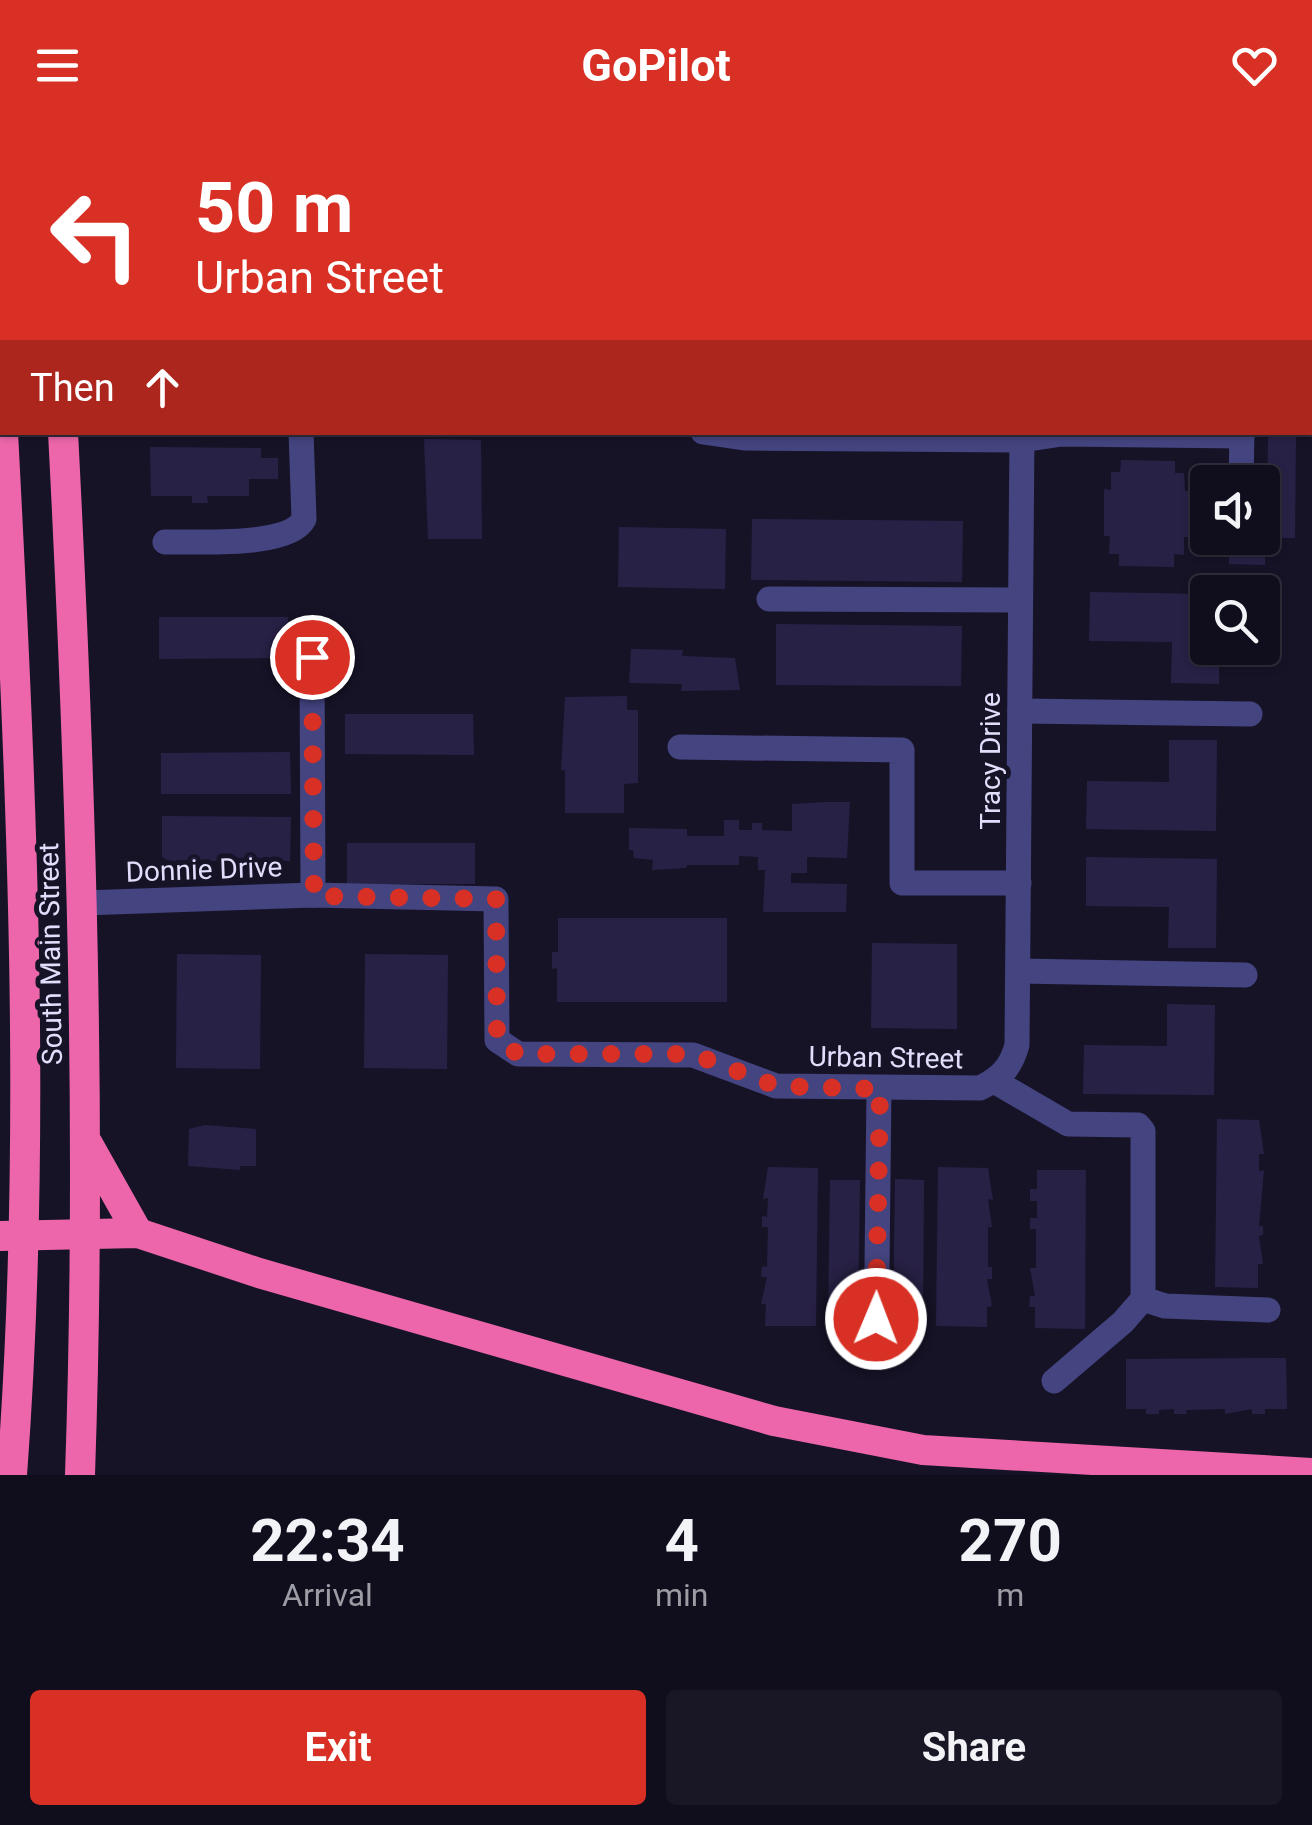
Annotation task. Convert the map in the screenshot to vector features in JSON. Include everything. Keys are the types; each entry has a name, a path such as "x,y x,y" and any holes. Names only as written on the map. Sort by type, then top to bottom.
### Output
{"highway":[{"name":"South Main Street","path":"3,435 23,880 13,1235 12,1475"},
{"name":"South Main Street","path":"63,435 83,902 86,1235 80,1475"},
{"path":"85,1140 138,1233"},
{"path":"13,1235 138,1233 297,1284 774,1421 848,1438 980,1456 1312,1473"}],"street":[{"path":"166,542 277,538 295,530 304,519 301,435"},
{"path":"724,435 1022,436"},
{"path":"1242,435 1242,465"},
{"name":"Tracy Drive","path":"994,1081 1009,1068 1017,1046 1022,436"},
{"path":"769,599 1020,600"},
{"path":"312,657 314,896"},
{"path":"1020,711 1250,714"},
{"path":"680,748 902,750 902,883 1019,883"},
{"name":"Donnie Drive","path":"83,902 314,896 496,899 497,1040 518,1054 693,1054 776,1086"},
{"path":"1018,971 1245,975"},
{"path":"994,1081 1068,1124 1138,1125 1143,1131 1143,1299 1124,1322 1054,1380"},
{"name":"Urban Street","path":"776,1086 980,1088 994,1081"},
{"path":"876,1357 880,1089"},
{"path":"1143,1299 1165,1306 1268,1310"}],"building":[{"path":"1268,435 1296,435 1295,538 1280,538 1280,465 1268,465"},
{"path":"424,439 481,440 482,539 428,539"},
{"path":"150,447 261,448 261,458 278,458 278,479 249,479 249,496 207,496 208,503 192,503 192,496 151,496"},
{"path":"1121,460 1175,461 1175,473 1184,473 1185,491 1190,491 1190,537 1184,537 1184,555 1174,554 1174,567 1119,566 1119,554 1109,554 1110,536 1104,536 1104,489 1111,490 1111,472 1120,472"},
{"path":"752,519 963,521 962,582 751,580"},
{"path":"619,527 726,529 725,589 618,587"},
{"path":"1229,555 1265,555 1265,565 1229,564"},
{"path":"1090,592 1190,594 1190,665 1219,665 1219,684 1171,683 1172,642 1089,641"},
{"path":"159,617 288,617 288,658 159,659"},
{"path":"776,624 962,626 961,686 776,685"},
{"path":"631,649 683,650 682,656 735,658 740,690 681,691 682,684 629,683"},
{"path":"627,696 627,710 638,710 638,783 624,784 624,813 565,813 565,770 561,770 565,697"},
{"path":"345,714 473,714 474,755 345,754"},
{"path":"1169,740 1217,740 1216,831 1086,829 1087,781 1169,782"},
{"path":"290,752 291,794 161,794 161,753"},
{"path":"850,802 847,858 807,857 807,873 791,873 791,883 847,884 846,912 763,912 765,870 758,870 758,857 739,856 739,865 652,870 653,860 634,858 633,850 629,850 629,828 687,829 687,836 724,836 724,820 739,820 739,830 752,830 752,823 762,823 762,830 792,831 792,804"},
{"path":"162,816 291,817 290,861 169,861 162,857"},
{"path":"347,843 475,843 475,884 347,884"},
{"path":"1086,857 1217,859 1216,948 1168,948 1169,907 1086,906"},
{"path":"558,918 727,918 727,1002 557,1002 557,968 552,969 552,952 558,952"},
{"path":"872,943 957,944 957,1029 871,1028"},
{"path":"177,954 261,955 260,1069 176,1068"},
{"path":"365,954 448,955 447,1069 364,1068"},
{"path":"1167,1004 1215,1005 1214,1095 1083,1094 1084,1045 1167,1046"},
{"path":"1217,1119 1259,1120 1264,1154 1259,1154 1259,1171 1264,1170 1259,1226 1263,1226 1263,1235 1259,1236 1263,1264 1258,1264 1258,1288 1215,1287"},
{"path":"205,1125 256,1129 256,1166 240,1166 240,1170 188,1166 189,1129"},
{"path":"768,1167 818,1168 816,1326 765,1326 766,1304 761,1304 767,1277 761,1277 762,1266 767,1267 768,1227 762,1227 762,1216 767,1217 768,1198 763,1199"},
{"path":"938,1167 988,1168 993,1200 988,1199 992,1227 988,1227 988,1267 992,1267 992,1279 987,1279 992,1306 987,1307 987,1327 936,1326"},
{"path":"1037,1170 1086,1170 1085,1329 1035,1328 1035,1307 1029,1307 1030,1296 1035,1296 1030,1268 1036,1268 1036,1229 1030,1229 1030,1218 1037,1218 1037,1201 1030,1201 1030,1189 1037,1189"},
{"path":"895,1179 924,1180 923,1322 893,1322"},
{"path":"830,1180 860,1180 858,1322 828,1321"},
{"path":"1286,1358 1287,1409 1265,1409 1265,1414 1252,1414 1252,1409 1225,1414 1225,1409 1174,1414 1174,1409 1146,1414 1146,1409 1126,1409 1126,1359"}],"route":[{"path":"312,657 314,896 496,899 497,1040 518,1054 693,1054 776,1086 880,1089 876,1319"}]}
